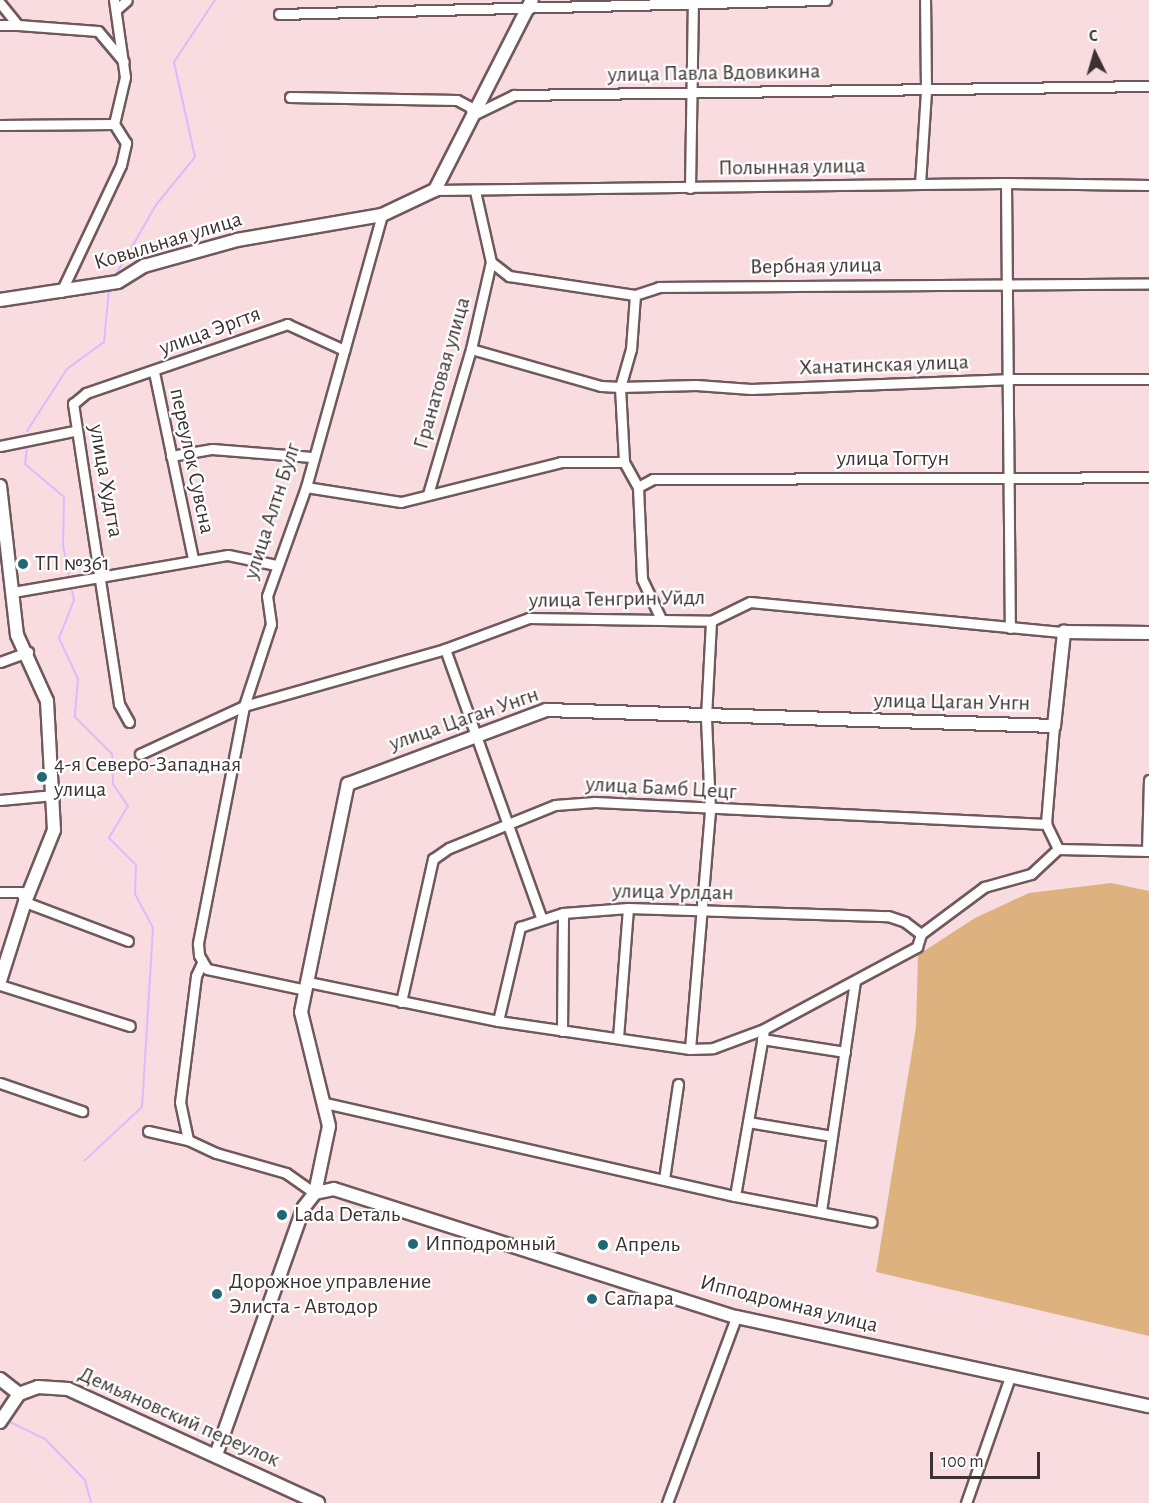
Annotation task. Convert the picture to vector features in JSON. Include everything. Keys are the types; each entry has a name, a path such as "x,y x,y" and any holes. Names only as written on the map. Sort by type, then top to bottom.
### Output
{"street":[{"path":"61,291 121,165 126,143 114,124 123,90 123,62 116,4 127,0"},
{"path":"279,14 530,4 826,0"},
{"path":"920,184 926,90 925,0"},
{"path":"0,3 18,25"},
{"path":"690,188 693,3"},
{"path":"435,190 530,4"},
{"path":"0,26 18,25 98,31 123,62"},
{"name":"улица Павла Вдовикина","path":"473,115 514,95 1149,86"},
{"path":"290,97 458,100 470,107 473,115"},
{"path":"0,125 114,124"},
{"path":"1006,183 1010,628"},
{"name":"Полынная улица","path":"435,190 1006,183 1149,185"},
{"name":"Ковыльная улица","path":"0,300 118,282 144,266 237,240 382,215 416,201 435,190"},
{"path":"475,191 492,262"},
{"name":"улица Алтн Булг","path":"202,963 198,942 244,706 271,624 267,596 306,487 312,457 382,215"},
{"name":"Вербная улица","path":"492,262 509,276 635,295 658,287 1149,284"},
{"name":"Гранатовая улица","path":"428,494 471,349 492,262"},
{"path":"635,295 631,349 620,387 624,462 638,487 642,579 661,619"},
{"name":"улица Эргтя","path":"86,393 154,372 287,324 344,350"},
{"name":"Ханатинская улица","path":"471,349 601,386 620,387 696,385 751,389 1007,379 1149,379"},
{"name":"переулок Сувсна","path":"154,372 193,559"},
{"name":"улица Худгта","path":"86,393 73,404 74,431 101,575 119,704 129,722"},
{"path":"0,446 74,431"},
{"path":"171,456 212,449 312,457"},
{"path":"306,487 382,501 401,502 561,462 624,462"},
{"name":"улица Тогтун","path":"638,487 652,479 1149,477"},
{"path":"0,486 5,568 13,592 17,635 28,652 47,701 54,795 54,830 25,902 0,983 130,1026"},
{"path":"13,592 193,559 228,555 276,566"},
{"name":"улица Тенгрин Уйдл","path":"140,754 244,706 445,649 529,618 711,621 750,602 1010,628 1064,632 1149,633"},
{"path":"690,1049 710,810 706,717 711,621"},
{"path":"1058,849 1046,824 1064,632"},
{"path":"445,649 541,917"},
{"path":"0,662 28,652"},
{"name":"улица Цаган Унгн","path":"315,1193 329,1141 324,1103 301,1021 348,784 475,734 546,710 706,717 1054,726"},
{"path":"188,1140 180,1102 196,976 202,963 207,969 402,1002 498,1022 690,1049 713,1048 764,1029 917,947 921,934 984,887 1031,874 1058,849 1148,851 1149,780"},
{"path":"0,800 54,795"},
{"name":"улица Бамб Цецг","path":"402,1002 433,859 449,848 570,803 1046,824"},
{"path":"0,892 21,892 25,902 128,941"},
{"path":"618,1038 628,908"},
{"name":"улица Урлдан","path":"498,1022 520,927 541,917 628,908 888,916 905,922 921,934"},
{"path":"562,1031 563,913"},
{"path":"821,1211 855,981"},
{"path":"735,1196 764,1029"},
{"path":"762,1039 845,1052"},
{"path":"0,1083 82,1111"},
{"path":"664,1179 678,1084"},
{"path":"324,1103 735,1196 872,1222"},
{"path":"748,1122 832,1136"},
{"path":"148,1131 188,1140 216,1153 286,1173 315,1193 304,1207 216,1455"},
{"name":"Ипподромная улица","path":"315,1193 334,1190 356,1196 735,1317 1149,1406"},
{"path":"667,1503 735,1317"},
{"path":"966,1503 1010,1377"},
{"path":"0,1378 19,1394 0,1422"},
{"name":"Демьяновский переулок","path":"19,1394 38,1387 68,1389 318,1503"}],"shaded area":[{"path":"1111,883 1149,891 1149,1336 876,1272 916,1027 918,955 975,918 1029,893"}],"waterway":[{"path":"115,276 156,205 195,157 174,62 215,0"},
{"path":"27,431 67,369 104,342 109,289"},
{"path":"27,446 25,464 64,497 63,545 70,580"},
{"path":"71,586 74,600 59,638 78,679 75,717 112,754 113,784 128,806 109,838 136,865 135,894 153,928 142,1107 84,1161"},
{"path":"6,1420 45,1439 85,1480 91,1503"}],"place":[{"name":"ТП №361","path":"23,564"},
{"name":"4-я Северо-Западная улица","path":"42,777"},
{"name":"Lada Dеталь","path":"282,1215"},
{"name":"Ипподромный","path":"413,1244"},
{"name":"Апрель","path":"603,1245"},
{"name":"Дорожное управление Элиста - Автодор","path":"217,1294"},
{"name":"Саглара","path":"592,1299"}]}
